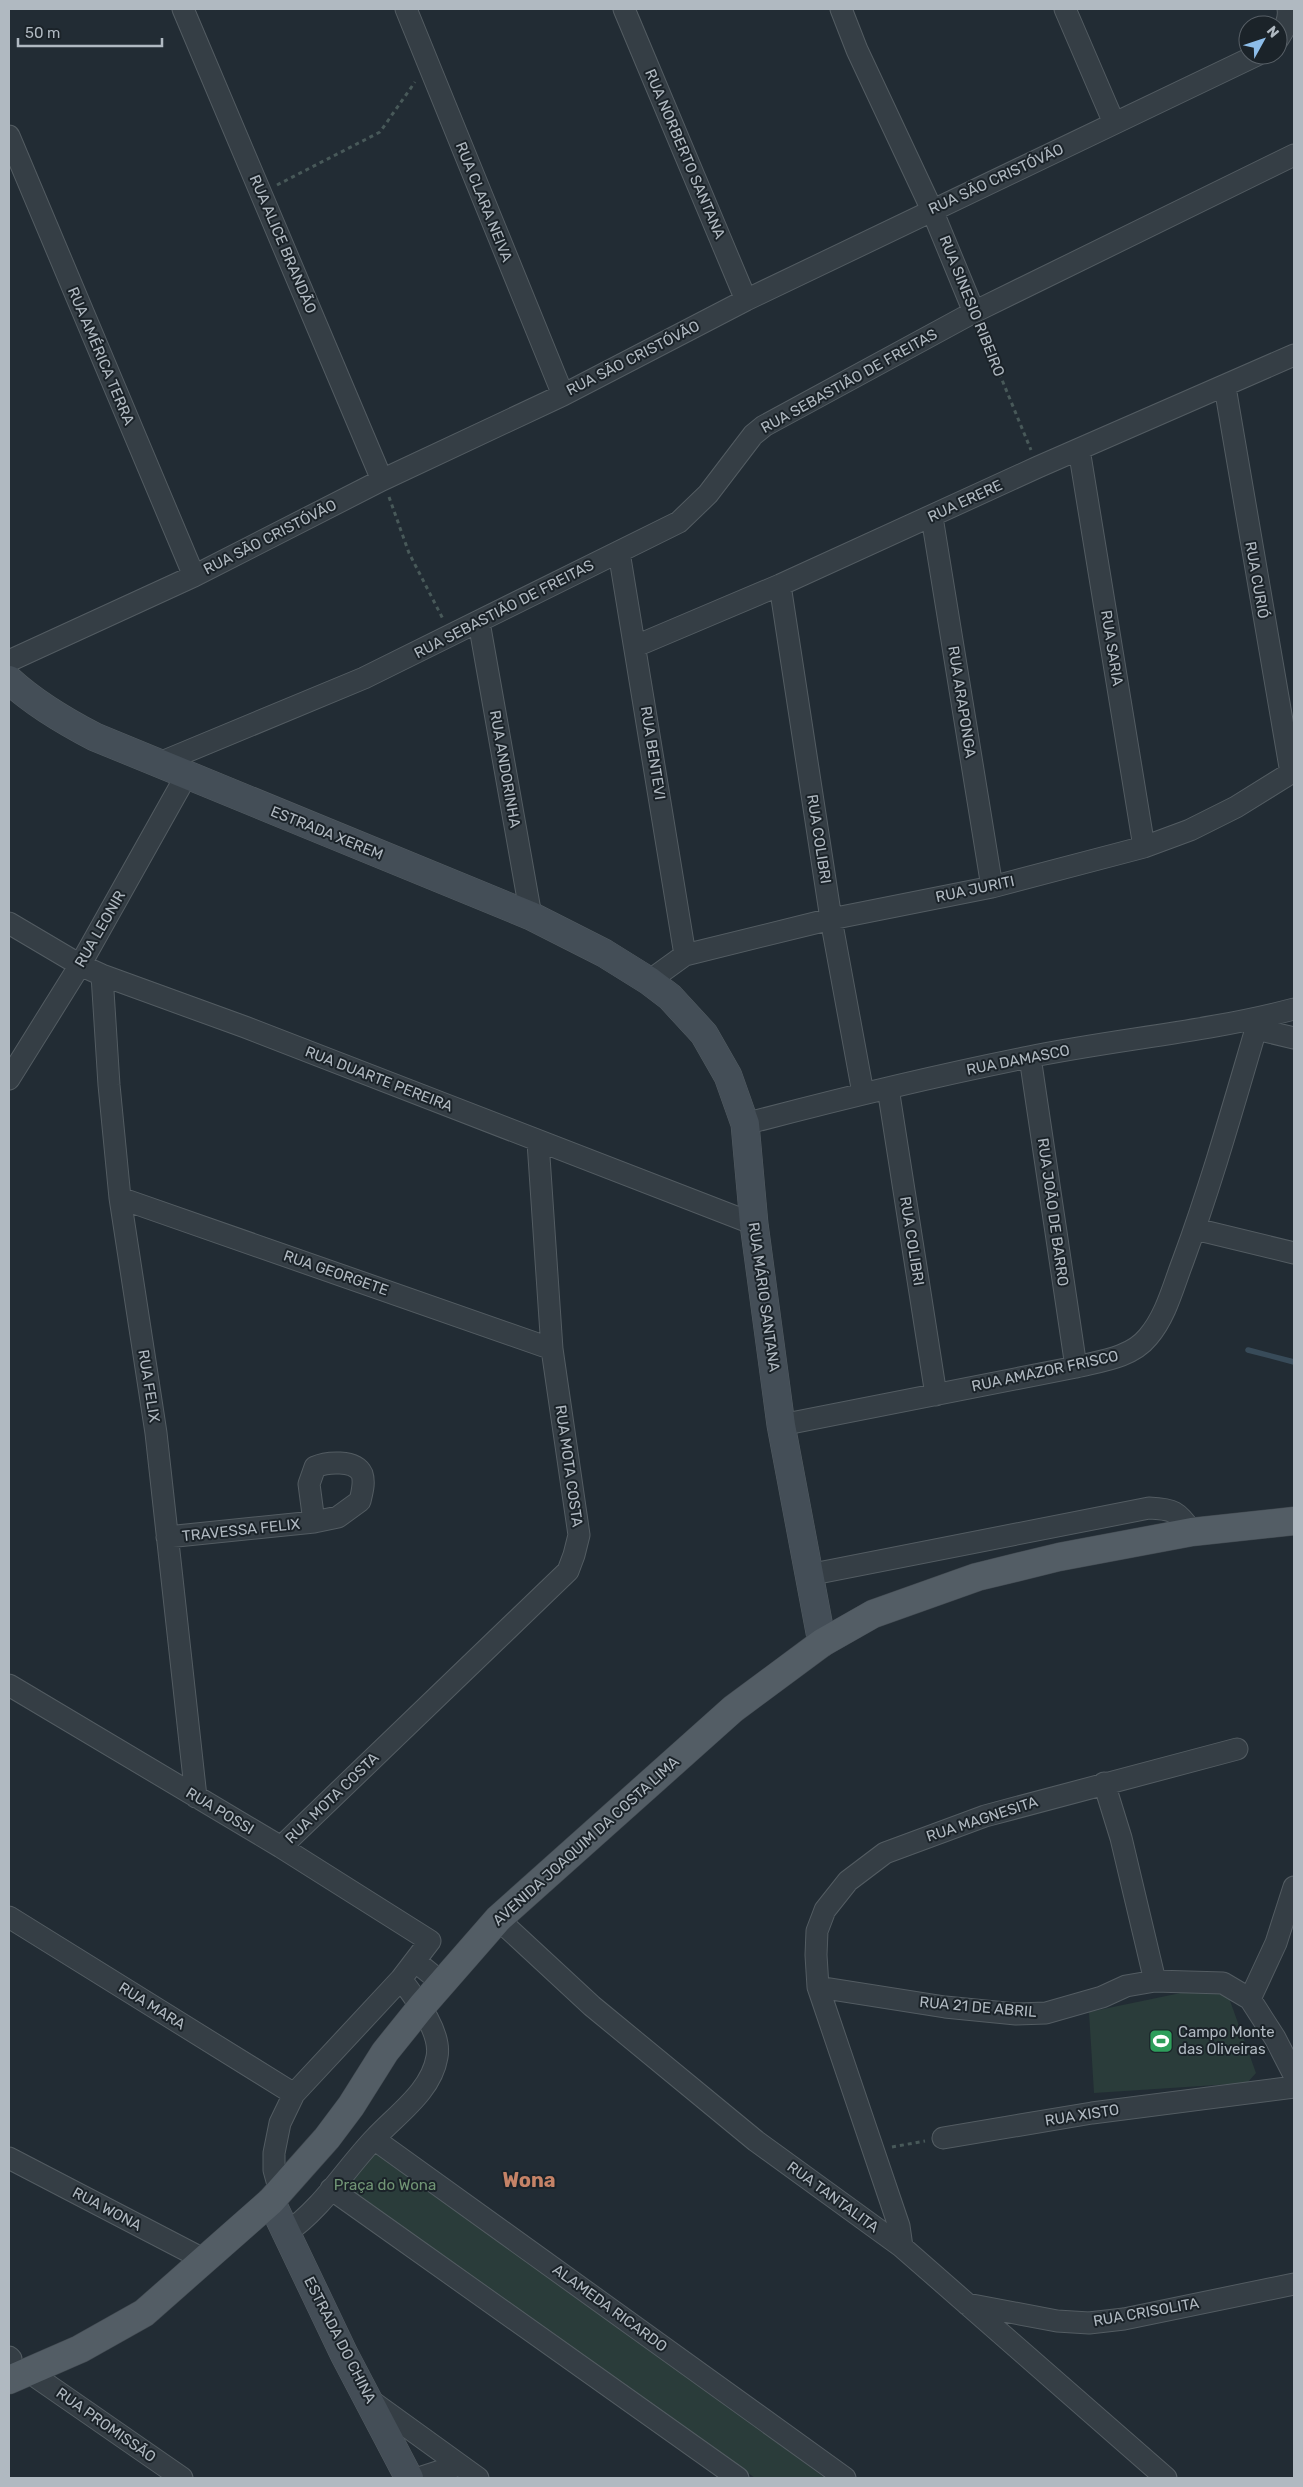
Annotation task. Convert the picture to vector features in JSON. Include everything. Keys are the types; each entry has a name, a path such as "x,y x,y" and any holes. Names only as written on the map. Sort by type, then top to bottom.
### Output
{"main road":[{"name":"AVENIDA JOAQUIM DA COSTA LIMA","path":"15,2367 80,2349 144,2313 276,2196 351,2106 385,2052 442,1982 498,1919 733,1709 822,1643 873,1614 977,1577 1059,1557 1192,1532 1294,1521"}],"street":[{"name":"RUA ALICE BRANDÃO","path":"183,9 382,480"},
{"name":"RUA CLARA NEIVA","path":"406,9 563,395"},
{"name":"RUA NORBERTO SANTANA","path":"624,9 746,300"},
{"name":"RUA SINESIO RIBEIRO","path":"841,9 932,210 974,312"},
{"path":"1065,9 1114,124"},
{"name":"RUA SÃO CRISTÓVÃO","path":"9,661 194,576 382,480 563,395 746,300 1238,64"},
{"name":"RUA AMÉRICA TERRA","path":"9,136 194,576"},
{"name":"RUA SEBASTIÃO DE FREITAS","path":"158,764 364,678 679,522 708,494 753,435 764,426 974,312 1294,155"},
{"name":"RUA ERERE","path":"636,646 780,586 1038,467 1225,387 1294,355"},
{"name":"RUA CURIÓ","path":"1225,387 1293,772"},
{"name":"RUA SARIA","path":"1079,449 1144,847"},
{"name":"RUA ARAPONGA","path":"932,517 992,887"},
{"name":"RUA BENTEVI","path":"619,552 636,646 685,955"},
{"name":"RUA COLIBRI","path":"780,586 831,918 863,1093"},
{"name":"RUA ANDORINHA","path":"479,622 531,916"},
{"name":"ESTRADA XEREM","path":"9,680 27,697 59,718 95,737 186,776 531,916 604,953 649,981"},
{"name":"RUA JURITI","path":"649,981 685,955 831,918 992,887 1144,847 1190,830 1236,807 1293,772"},
{"name":"RUA LEONIR","path":"9,1079 80,965 186,776"},
{"name":"RUA DUARTE PEREIRA","path":"9,923 80,965 102,975 254,1030 538,1142 754,1224"},
{"name":"RUA FELIX","path":"102,975 109,1085 120,1198 156,1433 196,1797"},
{"name":"RUA MÁRIO SANTANA","path":"649,981 670,997 704,1034 728,1076 745,1124 754,1224 781,1425 822,1643"},
{"name":"RUA DAMASCO","path":"745,1124 863,1093 1030,1057 1253,1025 1294,1009"},
{"path":"1253,1025 1294,1038"},
{"name":"RUA AMAZOR FRISCO","path":"781,1425 1076,1367 1124,1355 1137,1348 1148,1338 1163,1314 1195,1228 1253,1025"},
{"name":"RUA JOĀO DE BARRO","path":"1030,1057 1076,1367"},
{"name":"RUA COLIBRI","path":"888,1088 936,1394"},
{"name":"RUA MOTA COSTA","path":"281,1847 568,1571 574,1556 579,1535 552,1349 538,1142"},
{"name":"RUA GEORGETE","path":"120,1198 552,1349"},
{"path":"1195,1228 1294,1252"},
{"path":"808,1575 1149,1508 1169,1509 1182,1516 1192,1532"},
{"name":"TRAVESSA FELIX","path":"167,1537 314,1522"},
{"name":"RUA POSSI","path":"9,1685 281,1847 430,1941 415,1961"},
{"name":"RUA MAGNESITA","path":"902,2246 891,2203 871,2150 818,1987 817,1931 825,1910 848,1881 885,1853 985,1816 1238,1749"},
{"path":"1104,1783 1121,1838 1155,1980"},
{"path":"1250,1999 1276,1943 1294,1887"},
{"name":"RUA MARA","path":"9,1917 294,2094"},
{"name":"RUA TANTALITA","path":"498,1919 592,2006 756,2141 902,2246 1166,2478"},
{"path":"276,2196 274,2153 280,2123 294,2094 401,1979 415,1961 442,1982"},
{"path":"286,2233 302,2220 374,2139 420,2092 430,2076 438,2056 436,2041 422,2006 401,1979"},
{"name":"RUA 21 DE ABRIL","path":"818,1987 945,2007 1016,2014 1046,2013 1102,1997 1126,1986 1155,1980 1223,1983 1250,1999 1275,2038 1294,2075"},
{"name":"RUA XISTO","path":"943,2138 1092,2113 1294,2087"},
{"name":"ALAMEDA RICARDO","path":"374,2139 845,2478"},
{"name":"RUA WONA","path":"9,2158 204,2260"},
{"path":"331,2189 738,2478"},
{"name":"ESTRADA DO CHINA","path":"276,2196 286,2233 344,2354 410,2478"},
{"name":"RUA CRISOLITA","path":"967,2304 1057,2321 1089,2323 1124,2319 1294,2284"},
{"name":"RUA PROMISSÃO","path":"15,2367 182,2478"},
{"path":"370,2400 478,2478"},
{"path":"419,2478 459,2465"}],"path":[{"path":"262,193 380,132 428,63"},
{"name":"RUA SINESIO RIBEIRO","path":"974,312 1038,467"},
{"path":"382,480 409,553 452,636"},
{"path":"871,2150 943,2138"}],"green space":[{"path":"1200,1989 1218,1992 1229,1998 1256,2073 1247,2083 1094,2093 1089,2012"},
{"name":"Praça do Wona","path":"377,2146 825,2478 755,2478 340,2185"}],"waterway":[{"path":"1248,1350 1294,1362"}],"place":[{"name":"Campo Monte das Oliveiras","path":"1161,2041"}],"district":[{"name":"Wona","path":"529,2180"}]}
